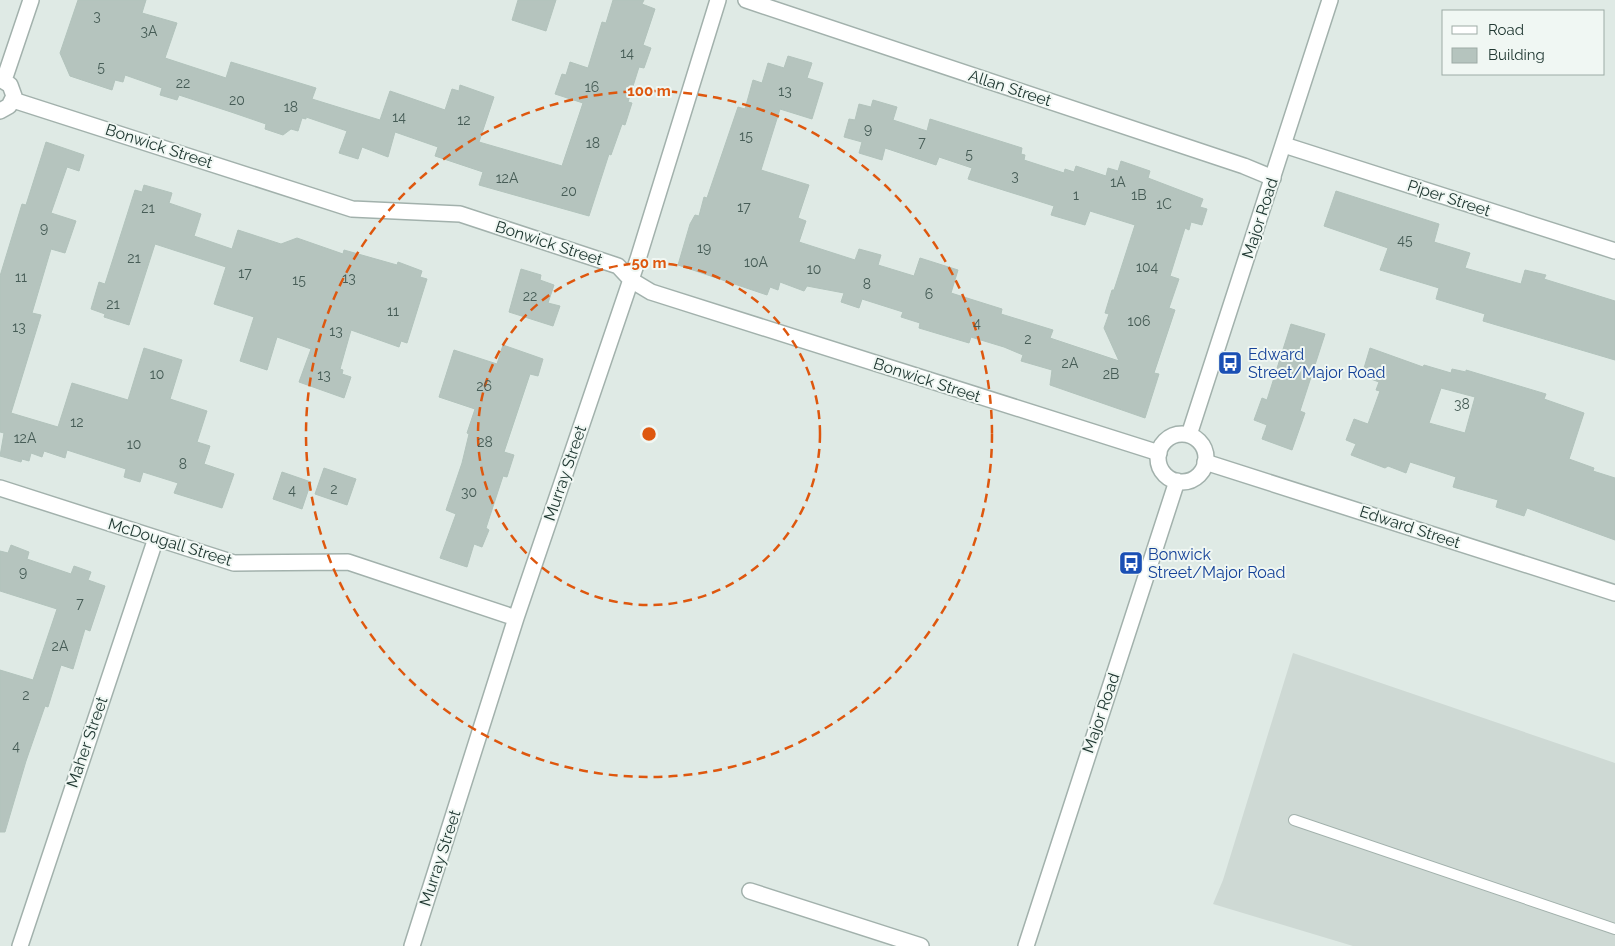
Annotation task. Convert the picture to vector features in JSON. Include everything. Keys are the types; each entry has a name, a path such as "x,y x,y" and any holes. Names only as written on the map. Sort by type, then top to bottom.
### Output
{"street":[{"path":"0,111 9,106 13,100 12,88 2,80 31,0"},
{"name":"Murray Street","path":"412,946 516,618 631,280 718,0"},
{"name":"Allan Street","path":"746,0 1244,166 1273,178"},
{"name":"Major Road","path":"1189,436 1330,0"},
{"name":"Bonwick Street","path":"13,100 352,209 460,214 618,266 631,280 651,292 1158,453"},
{"name":"Piper Street","path":"1284,145 1615,251"},
{"path":"1176,435 1189,436 1200,443 1205,456 1205,462 1198,475 1184,482 1177,481 1164,474 1158,461 1158,453 1160,447 1170,438 1176,435"},
{"name":"Edward Street","path":"1205,462 1615,593"},
{"name":"Major Road","path":"1026,946 1177,481"},
{"name":"McDougall Street","path":"0,488 234,563 348,562 516,618"},
{"name":"Maher Street","path":"20,946 156,538"},
{"path":"750,891 921,946"}],"lane":[{"path":"1294,820 1615,930"}],"shaded area":[{"path":"1293,653 1615,763 1615,946 1353,946 1213,904 1223,880"}],"building":[{"path":"78,0 146,0 142,13 177,23 165,58 226,78 231,62 316,88 312,99 380,120 390,91 445,110 452,89 459,91 460,85 494,97 479,142 562,166 583,103 555,94 562,74 566,75 570,62 588,68 602,22 606,23 613,0 644,0 642,4 655,9 643,45 651,48 644,68 639,67 628,102 632,103 625,125 622,124 611,155 609,154 589,216 479,185 483,172 435,156 438,147 395,132 388,157 362,147 358,159 339,153 347,131 306,117 306,119 302,118 298,131 291,129 283,135 265,129 266,124 179,95 177,100 160,95 162,88 125,75 123,82 115,80 112,90 70,76 60,53"},
{"path":"518,0 556,0 546,31 512,20"},
{"path":"788,56 812,63 807,78 823,83 812,119 780,109 761,170 809,185 798,218 806,221 799,242 855,260 859,249 881,255 878,265 914,276 920,258 958,270 951,293 1002,309 1001,314 1053,330 1050,338 1119,361 1104,328 1109,314 1105,313 1135,225 1090,211 1085,225 1051,215 1054,206 968,179 972,168 939,157 936,165 885,148 882,160 859,153 862,142 844,137 849,119 855,120 859,104 871,107 873,100 897,107 893,120 927,131 930,119 1022,148 1021,154 1025,155 1024,160 1064,173 1065,169 1074,172 1076,166 1106,176 1108,168 1118,171 1121,161 1150,171 1148,178 1203,199 1200,207 1207,209 1202,225 1191,222 1189,230 1185,228 1170,276 1179,279 1169,308 1175,310 1154,373 1159,374 1145,418 1050,385 1052,370 1021,361 1023,355 971,337 969,343 919,328 920,323 901,317 903,312 862,299 859,308 841,302 844,293 807,286 804,291 780,282 778,290 770,287 767,295 678,265 690,224 695,215 699,216 704,197 707,198 738,107 745,109 753,80 762,83 768,63 784,68"},
{"path":"46,142 84,155 79,171 67,167 51,213 76,221 65,253 51,249 32,313 41,315 11,413 58,427 72,383 128,400 144,348 182,360 170,399 207,411 197,442 210,446 204,464 234,474 222,508 174,493 178,483 143,472 140,482 124,477 126,469 67,450 65,458 44,451 42,457 31,453 29,461 22,459 21,462 0,456 4,433 0,432 0,276 22,204 26,205"},
{"path":"144,185 172,193 169,203 201,214 194,236 232,249 238,230 281,244 297,238 343,254 344,250 397,265 398,262 422,271 420,277 427,279 407,343 401,341 399,347 351,330 340,369 343,370 342,374 351,377 344,398 299,382 311,349 277,337 267,370 240,361 254,317 214,304 226,267 155,244 129,325 104,317 105,314 91,309 99,282 105,284 135,190 142,192"},
{"path":"1336,191 1439,224 1434,242 1470,253 1465,268 1521,284 1525,270 1546,275 1544,279 1615,301 1615,360 1483,321 1485,314 1436,299 1439,288 1380,270 1388,248 1324,226"},
{"path":"521,269 541,275 540,280 554,285 548,303 560,306 553,326 509,312"},
{"path":"1291,324 1325,334 1300,411 1305,413 1292,450 1262,439 1267,425 1254,420 1262,398 1267,400"},
{"path":"503,345 543,359 538,376 530,374 504,452 514,455 507,477 503,476 486,528 489,530 482,547 474,544 467,567 440,558 456,514 446,510 462,463 469,434 467,433 475,409 439,397 454,350 497,364"},
{"path":"1370,348 1423,367 1424,365 1451,373 1452,369 1466,372 1466,370 1546,394 1544,399 1584,413 1569,459 1594,468 1593,471 1615,478 1615,540 1527,508 1524,516 1496,507 1498,500 1453,487 1456,477 1410,462 1406,473 1388,466 1385,468 1351,455 1356,444 1346,440 1354,419 1368,424 1380,391 1376,390 1379,382 1371,379 1373,371 1364,368","holes":["1441,388 1475,397 1465,433 1429,423"]},
{"path":"324,468 356,479 347,505 315,494"},
{"path":"282,472 311,482 302,509 273,499"},
{"path":"11,545 29,552 27,559 71,574 74,566 91,572 88,580 105,586 90,631 85,629 73,669 61,665 48,707 45,706 26,761 5,832 0,832 0,670 33,680 57,609 0,591 0,551 8,553"}],"place":[{"name":"Edward Street/Major Road","path":"1230,363"},
{"name":"Bonwick Street/Major Road","path":"1131,563"}]}
